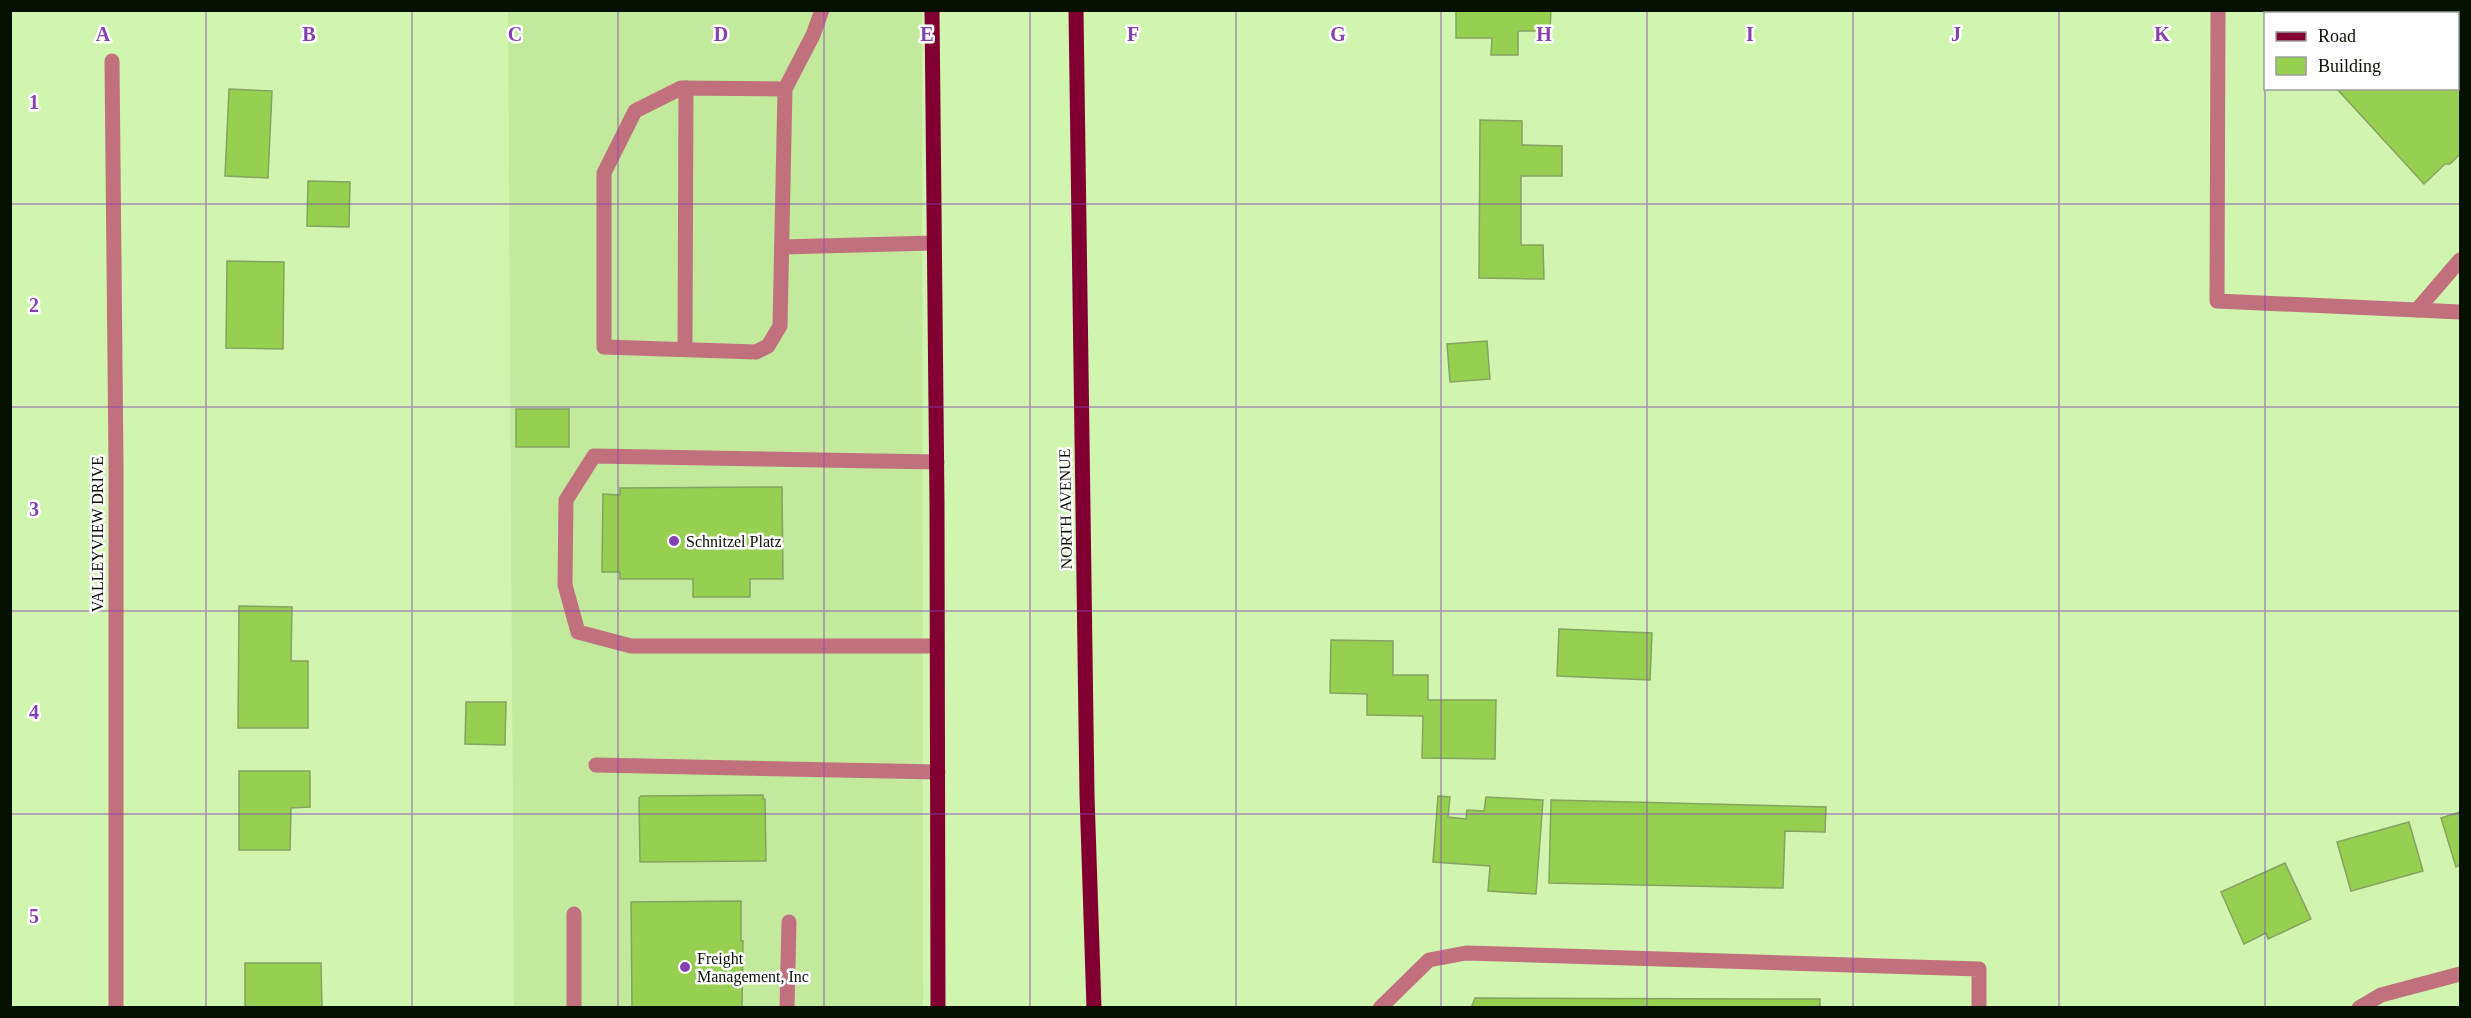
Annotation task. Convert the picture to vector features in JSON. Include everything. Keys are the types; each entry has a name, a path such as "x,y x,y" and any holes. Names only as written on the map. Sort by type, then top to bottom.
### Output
{"main road":[{"path":"932,10 937,462 938,1008"},
{"name":"NORTH AVENUE","path":"1076,10 1087,795 1094,1008"}],"street":[{"path":"785,89 681,88 635,111 604,173 604,347 756,352 768,346 780,326 785,89 813,34 822,10"},
{"path":"2218,10 2217,301 2460,312"},
{"name":"VALLEYVIEW DRIVE","path":"112,61 116,464 116,1008"},
{"path":"685,350 686,88"},
{"path":"782,247 933,243"},
{"path":"2417,310 2460,260"},
{"path":"937,462 594,456 566,500 565,585 578,632 631,645 937,646"},
{"path":"596,765 938,772"},
{"path":"574,914 574,1008"},
{"path":"787,1008 789,922"},
{"path":"1380,1008 1429,960 1466,953 1979,969 1979,1008"},
{"path":"2359,1008 2380,995 2460,974"}],"shaded area":[{"path":"508,11 922,11 923,1007 514,1007"}],"building":[{"path":"1456,10 1551,10 1550,31 1518,31 1518,55 1491,55 1492,38 1456,38"},
{"path":"2333,10 2460,10 2460,154 2450,164 2445,164 2424,184 2338,90 2459,90 2459,12 2331,12"},
{"path":"229,89 272,91 268,178 225,176"},
{"path":"1480,120 1522,121 1522,145 1562,146 1562,176 1521,176 1521,245 1543,245 1544,279 1479,278"},
{"path":"308,181 350,182 349,227 307,226"},
{"path":"227,261 284,262 283,349 226,348"},
{"path":"1487,341 1490,379 1450,382 1447,344"},
{"path":"516,409 569,409 569,447 516,447"},
{"path":"782,487 783,579 750,579 750,597 693,597 693,579 620,579 620,572 602,572 603,494 620,495 620,488"},
{"path":"239,606 292,607 291,661 308,661 308,728 238,728"},
{"path":"1559,629 1652,633 1650,680 1557,676"},
{"path":"1331,640 1393,641 1393,675 1428,675 1428,700 1496,700 1495,759 1422,758 1423,716 1367,715 1367,694 1330,693"},
{"path":"466,702 506,702 505,745 465,744"},
{"path":"239,771 310,771 310,807 291,808 290,850 239,850"},
{"path":"763,795 765,799 766,861 640,862 639,798 641,796"},
{"path":"1438,796 1450,797 1448,817 1466,819 1467,810 1484,811 1486,797 1543,800 1536,894 1488,891 1490,866 1433,862"},
{"path":"1551,800 1826,807 1825,832 1785,831 1783,888 1549,883"},
{"path":"2460,812 2460,865 2456,867 2441,818"},
{"path":"2409,822 2423,871 2351,891 2337,842"},
{"path":"2285,863 2311,919 2268,939 2266,933 2244,944 2221,892"},
{"path":"741,901 742,1008 632,1008 631,902"},
{"path":"245,963 321,963 322,1008 245,1008"},
{"path":"1475,998 1820,999 1820,1008 1471,1008"}],"place":[{"name":"Schnitzel Platz","path":"674,541"},
{"name":"Freight Management, Inc","path":"685,967"}]}
